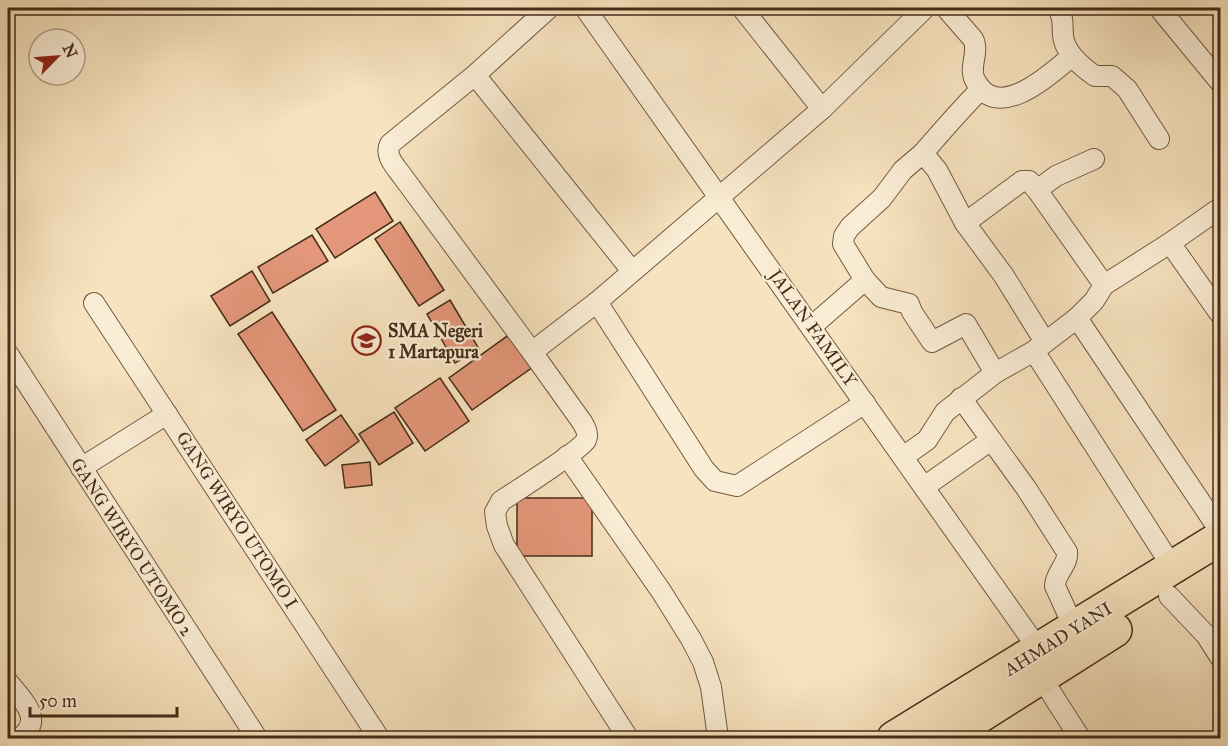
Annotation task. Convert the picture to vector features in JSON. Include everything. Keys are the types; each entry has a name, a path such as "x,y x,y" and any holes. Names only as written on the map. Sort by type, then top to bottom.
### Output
{"highway":[{"name":"AHMAD YANI","path":"894,738 1040,663 1074,628 1171,582 1221,538"},
{"path":"945,738 1040,663 1171,582 1221,564"}],"street":[{"path":"549,8 476,75 390,144 388,150 389,157 586,428 586,441 501,501 495,512 497,526 504,544 628,738"},
{"name":"JALAN FAMILY","path":"585,8 924,487 1040,663 1080,738"},
{"path":"742,8 822,109"},
{"path":"946,8 976,44 973,74 975,81 989,96 999,98 1024,92 1046,79 1072,56"},
{"path":"1058,8 1063,17 1063,34 1066,45 1072,56 1095,76 1112,76 1127,89 1159,139"},
{"path":"1159,8 1216,68"},
{"path":"532,352 597,302 822,109 919,9"},
{"path":"476,75 633,271"},
{"path":"981,89 923,153 903,170 882,198 850,227 844,236 843,243 865,280 881,297 909,304 932,342 971,321 995,373"},
{"path":"923,153 937,170 965,223 1004,276 1039,346 1171,582 1221,657"},
{"path":"1037,190 1056,176 1094,159"},
{"path":"965,223 1022,181 1029,181 1104,285"},
{"path":"903,457 927,440 945,412 962,398 1077,318 1094,301 1104,285 1221,208"},
{"path":"1170,243 1221,314"},
{"path":"811,327 865,280"},
{"path":"597,302 704,469 716,481 737,486 865,403"},
{"name":"GANG WIRYO UTOMO I","path":"94,303 379,738"},
{"path":"1077,318 1221,531"},
{"name":"GANG WIRYO UTOMO 2","path":"8,354 256,738"},
{"path":"962,398 1026,488 1067,552 1067,560 1055,580 1055,586 1074,628"},
{"path":"81,468 167,414"},
{"path":"924,487 991,440"},
{"path":"567,456 661,591 691,639 703,662 711,687 718,738"},
{"path":"8,682 31,715 31,727 20,738"}],"building":[{"path":"375,192 393,221 335,258 316,229"},
{"path":"400,222 444,290 419,306 375,239"},
{"path":"312,235 328,261 273,293 258,267"},
{"path":"252,271 270,301 230,326 211,296"},
{"path":"450,300 479,349 455,363 427,314"},
{"path":"272,312 336,410 303,431 238,334"},
{"path":"510,334 533,367 472,410 449,378"},
{"path":"440,378 469,421 425,451 395,408"},
{"path":"394,412 413,443 379,465 359,434"},
{"path":"341,415 359,441 325,466 306,440"},
{"path":"370,462 372,485 345,488 342,465"},
{"path":"517,498 592,498 592,556 517,556"}],"place":[{"name":"SMA Negeri 1 Martapura","path":"367,341"}]}
